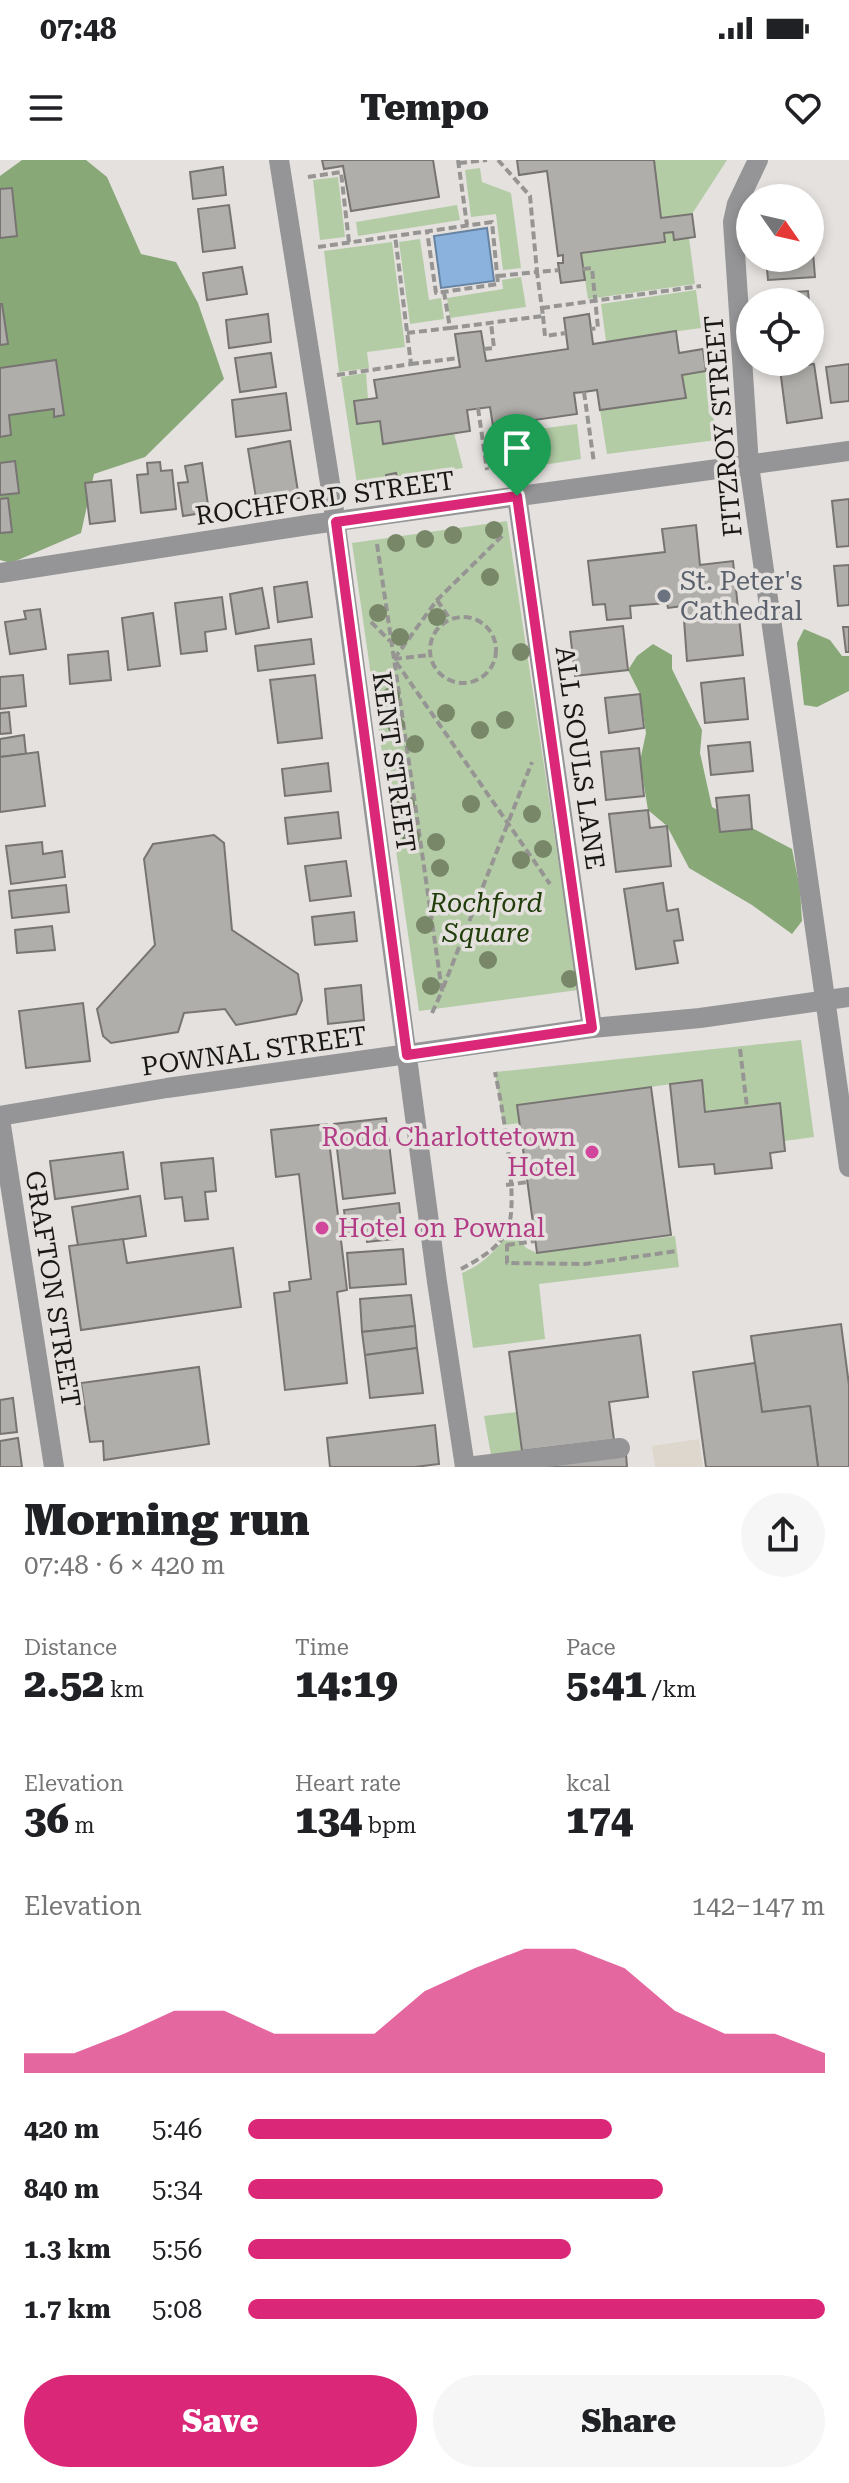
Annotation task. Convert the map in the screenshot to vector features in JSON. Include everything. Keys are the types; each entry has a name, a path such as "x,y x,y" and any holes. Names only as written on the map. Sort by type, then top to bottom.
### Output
{"street":[{"name":"KENT STREET","path":"279,160 336,522 466,1467"},
{"name":"FITZROY STREET","path":"758,160 737,204 733,222 749,465 849,1167"},
{"name":"ROCHFORD STREET","path":"0,573 336,522 849,451"},
{"name":"ALL SOULS LANE","path":"517,496 592,1028"},
{"name":"POWNAL STREET","path":"0,1117 167,1088 592,1028 700,1018 849,997"},
{"name":"GRAFTON STREET","path":"0,1117 54,1467"},
{"path":"466,1467 620,1448"}],"path":[{"path":"467,225 458,161 487,160"},
{"path":"498,160 530,196 545,336 566,333"},
{"path":"308,177 341,172 349,242"},
{"path":"318,247 395,235 492,222 498,284 436,293 427,231"},
{"path":"395,235 411,364"},
{"path":"583,269 592,268 598,328 591,329"},
{"path":"498,276 559,270"},
{"path":"542,308 701,286"},
{"path":"444,292 450,328"},
{"path":"407,333 543,316"},
{"path":"484,349 494,348 491,323"},
{"path":"337,375 459,358"},
{"path":"584,392 594,463"},
{"path":"478,408 487,470"},
{"path":"394,659 437,600 468,566 508,531"},
{"path":"377,544 442,991"},
{"path":"437,600 450,619"},
{"path":"362,611 392,643"},
{"path":"450,619 474,619 488,628 495,643 495,659 480,679 465,684 456,683 436,671 430,655 434,634 450,619"},
{"path":"394,659 430,655"},
{"path":"394,659 551,885"},
{"path":"432,1013 533,759"},
{"path":"740,1049 747,1107"},
{"path":"461,1269 508,1230 513,1207 495,1072"},
{"path":"508,1185 528,1182"},
{"path":"498,1239 507,1245 535,1241"},
{"path":"507,1245 507,1263 551,1265 585,1264 677,1251"}],"shaded area":[{"path":"699,1439 703,1467 655,1467 652,1446"}],"green space":[{"path":"22,160 86,160 107,177 141,254 176,262 198,303 224,379 145,457 94,474 81,533 11,563 0,560 0,176"},
{"path":"654,160 727,160 692,214 661,218"},
{"path":"480,168 482,182 511,193 521,268 503,270 496,214 471,217 465,170"},
{"path":"338,177 345,237 320,240 313,180"},
{"path":"457,205 460,220 358,236 356,222"},
{"path":"673,232 674,240 689,238 695,284 588,299 581,253 664,242 664,233"},
{"path":"420,239 429,300 441,298 444,319 410,324 399,242"},
{"path":"392,242 405,347 367,352 369,368 339,372 324,251"},
{"path":"521,277 526,307 450,318 447,298 503,289 502,280"},
{"path":"696,290 701,328 606,341 601,304"},
{"path":"706,371 717,440 607,454 600,410 685,398 682,375"},
{"path":"366,373 368,399 357,424 380,421 383,444 454,433 463,468 357,484 341,377"},
{"path":"577,424 581,459 498,472 493,435"},
{"name":"Rochford Square","path":"507,521 578,990 419,1011 352,543"},
{"path":"804,629 830,640 842,656 849,656 849,691 817,707 804,705 797,643"},
{"path":"653,644 672,655 672,669 702,730 700,753 712,807 792,849 800,889 802,921 792,934 752,905 689,868 667,826 648,810 640,761 646,733 640,694 628,670 637,656"},
{"path":"801,1040 814,1137 784,1141 779,1103 705,1112 701,1080 518,1105 520,1123 503,1125 495,1072"},
{"path":"512,1229 526,1248 537,1253 675,1236 679,1267 539,1284 545,1339 473,1348 462,1273 490,1255"},
{"path":"517,1412 522,1451 491,1455 484,1416"}],"water":[{"path":"487,228 494,281 441,288 434,236"}],"building":[{"path":"322,160 433,160 439,197 351,211 343,166 324,169"},
{"path":"517,160 654,160 661,218 692,214 695,237 674,240 673,232 664,233 665,242 581,253 585,280 561,283 558,263 563,263 563,255 558,256 547,171 519,175"},
{"path":"223,167 226,195 193,199 190,172"},
{"path":"12,188 17,236 0,238 0,189"},
{"path":"229,205 235,248 203,252 198,209"},
{"path":"242,267 247,294 207,300 203,273"},
{"path":"767,272 815,272 815,277 768,280"},
{"path":"0,304 8,344 0,345"},
{"path":"268,314 271,342 229,348 226,320"},
{"path":"589,314 593,344 676,331 679,353 703,349 706,371 682,375 686,398 600,410 597,390 574,393 577,414 493,426 490,407 467,410 470,431 383,444 380,421 357,424 354,401 377,398 374,380 460,367 455,334 481,331 486,361 568,349 564,318"},
{"path":"271,353 276,387 240,392 235,358"},
{"path":"56,360 64,415 54,417 54,409 9,415 11,435 0,437 0,368"},
{"path":"849,364 849,401 831,403 826,367"},
{"path":"781,376 816,376 822,418 787,423"},
{"path":"286,393 291,430 236,437 232,400"},
{"path":"290,441 299,498 257,504 248,449"},
{"path":"15,461 19,493 0,495 0,463"},
{"path":"160,462 161,471 172,470 176,509 141,513 137,475 148,474 147,463"},
{"path":"202,463 209,512 183,516 178,483 188,482 185,466"},
{"path":"396,473 398,480 387,481 386,475"},
{"path":"111,480 115,521 90,524 85,483"},
{"path":"8,498 12,532 0,533 0,499"},
{"path":"849,499 849,546 837,547 832,501"},
{"name":"St. Peter's Cathedral","path":"696,525 700,565 733,561 743,655 687,661 683,606 668,608 667,603 630,606 631,618 607,620 605,604 593,605 588,561 665,552 662,529"},
{"path":"849,565 849,605 838,606 834,566"},
{"path":"307,582 312,617 278,622 274,587"},
{"path":"262,588 269,628 236,634 230,594"},
{"path":"222,597 226,629 205,632 207,651 181,654 175,603"},
{"path":"40,609 46,649 10,654 5,622 26,619 24,611"},
{"path":"153,613 160,666 128,670 122,618"},
{"path":"623,626 628,670 575,676 570,632"},
{"path":"843,627 849,627 849,652 846,652"},
{"path":"311,639 314,664 258,671 255,646"},
{"path":"108,651 111,680 70,684 68,655"},
{"path":"23,675 26,706 0,709 0,677"},
{"path":"315,675 322,738 278,743 270,680"},
{"path":"744,678 748,719 705,723 701,683"},
{"path":"640,694 644,728 609,733 605,698"},
{"path":"9,712 11,733 0,734 0,713"},
{"path":"24,735 26,754 0,757 0,739"},
{"path":"750,742 753,771 711,775 708,746"},
{"path":"639,748 644,796 606,800 601,752"},
{"path":"38,752 45,806 0,812 0,757"},
{"path":"328,763 331,791 285,796 282,769"},
{"path":"749,795 752,829 720,832 716,798"},
{"path":"648,810 650,828 667,826 671,866 616,872 609,814"},
{"path":"338,812 341,838 288,844 285,818"},
{"path":"214,835 224,843 232,930 298,974 302,1000 296,1014 236,1025 225,1009 184,1013 178,1032 111,1043 103,1036 97,1009 155,945 144,859 153,844"},
{"path":"42,842 43,854 62,851 65,877 11,884 6,846"},
{"path":"346,861 351,896 310,901 305,866"},
{"path":"663,883 667,911 678,909 683,940 674,941 678,963 636,969 624,889"},
{"path":"66,885 69,912 12,918 9,891"},
{"path":"354,912 357,941 315,945 312,917"},
{"path":"52,926 55,950 17,953 15,930"},
{"path":"361,985 364,1020 328,1024 325,989"},
{"path":"83,1003 90,1061 26,1068 19,1011"},
{"path":"702,1080 705,1112 780,1103 785,1151 770,1153 772,1168 715,1174 714,1164 679,1167 670,1084"},
{"name":"Rodd Charlottetown Hotel","path":"651,1087 671,1235 537,1253 517,1105"},
{"path":"386,1118 395,1193 343,1199 334,1124"},
{"name":"Hotel on Pownal","path":"327,1124 347,1290 337,1292 347,1383 285,1390 274,1293 290,1291 289,1282 311,1279 299,1174 276,1177 271,1130"},
{"path":"123,1152 128,1189 55,1199 50,1161"},
{"path":"213,1158 216,1191 205,1192 208,1219 185,1221 182,1197 165,1199 161,1163"},
{"path":"140,1196 146,1236 78,1246 72,1207"},
{"path":"399,1203 403,1238 367,1242 366,1231 347,1234 344,1210"},
{"path":"123,1239 127,1263 233,1248 241,1307 81,1330 69,1246"},
{"path":"403,1249 406,1284 350,1288 347,1253"},
{"path":"411,1295 415,1326 362,1332 360,1299"},
{"path":"841,1324 849,1385 849,1467 818,1467 810,1406 762,1412 751,1336"},
{"path":"415,1326 417,1348 365,1355 362,1332"},
{"path":"640,1335 648,1397 609,1402 614,1440 522,1451 509,1352"},
{"path":"417,1348 423,1393 370,1398 365,1355"},
{"path":"755,1363 762,1412 810,1406 818,1467 706,1467 693,1372"},
{"path":"199,1367 209,1444 104,1460 103,1441 90,1442 81,1383"},
{"path":"13,1398 17,1432 0,1434 0,1400"},
{"path":"435,1425 439,1464 330,1467 327,1438"},
{"path":"18,1438 22,1467 0,1467 0,1441"},
{"path":"626,1454 627,1467 532,1467"}],"place":[{"name":"St. Peter's Cathedral","path":"664,596"},
{"name":"Rodd Charlottetown Hotel","path":"592,1152"},
{"name":"Hotel on Pownal","path":"322,1228"}],"route":[{"path":"517,496 592,1028 407,1055 336,522 517,496"}]}
